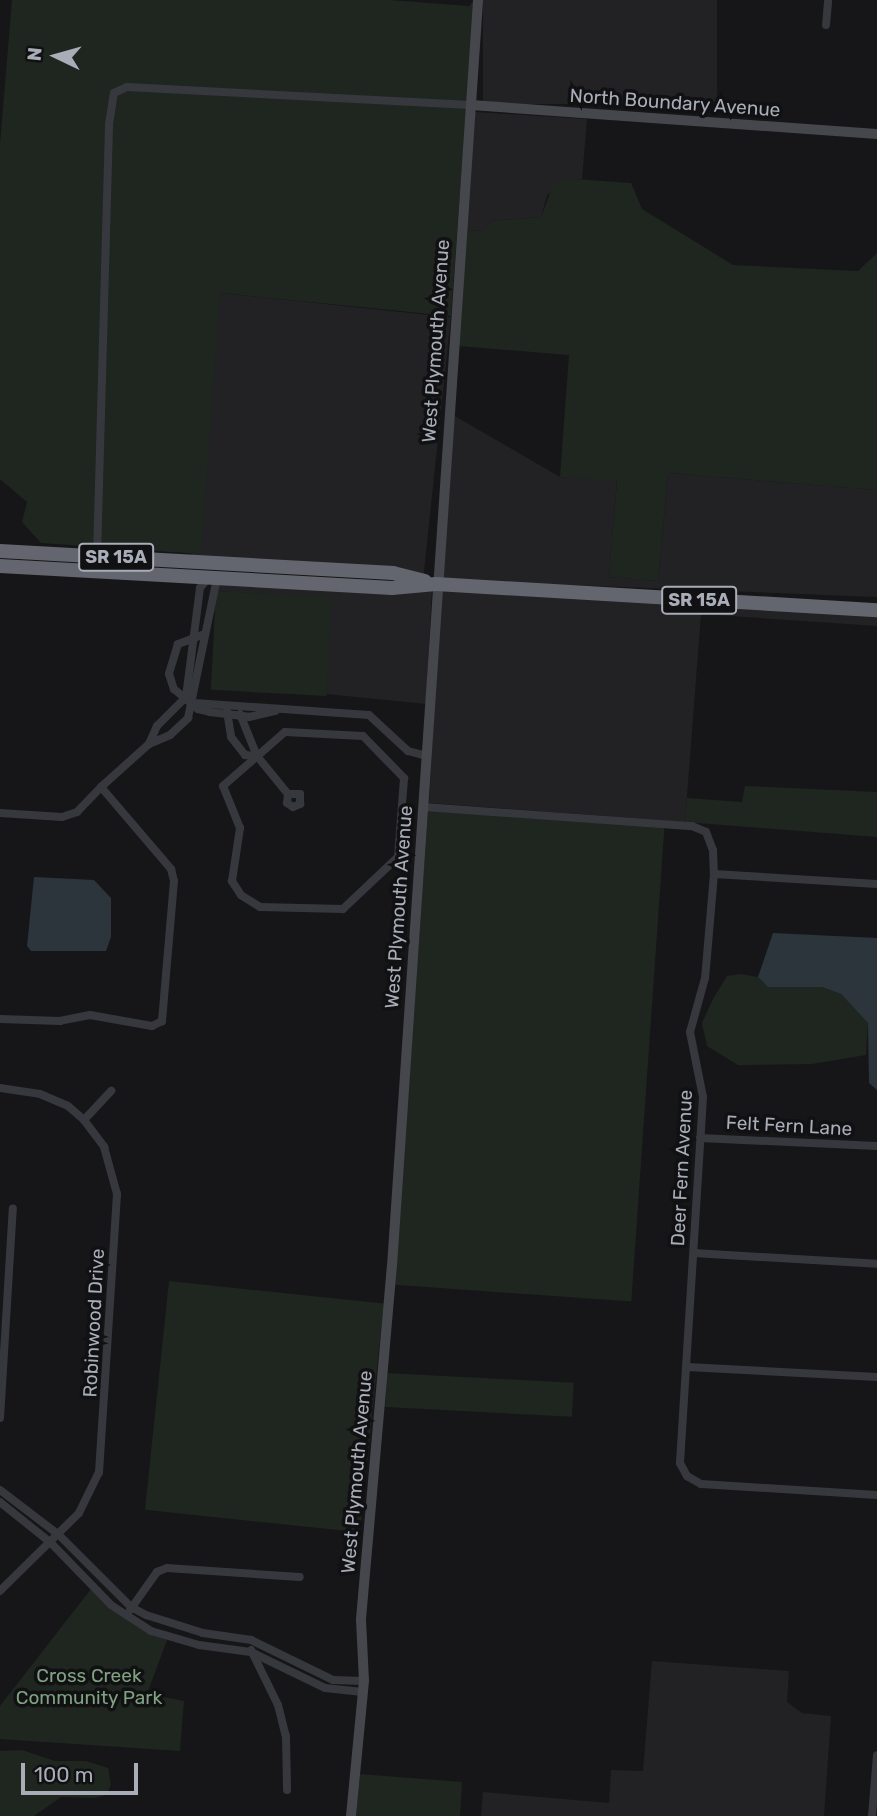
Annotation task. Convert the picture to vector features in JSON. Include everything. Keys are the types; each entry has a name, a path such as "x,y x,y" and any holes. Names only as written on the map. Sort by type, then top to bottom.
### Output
{"highway":[{"name":"SR 15A","path":"0,551 97,556 211,573 393,588 436,584 877,610"},
{"name":"SR 15A","path":"0,566 183,576 211,573 232,564 393,573 436,584"}],"street":[{"name":"West Plymouth Avenue","path":"351,1816 363,1687 361,1619 392,1266 424,807 436,584 478,0"},
{"path":"826,25 828,0"},
{"path":"97,556 109,124 114,93 127,88 154,88 471,105"},
{"name":"North Boundary Avenue","path":"471,105 877,134"},
{"path":"0,813 62,817 77,812 149,744 182,723 194,703 200,588 211,573"},
{"path":"149,744 158,726 186,697 197,635"},
{"path":"197,635 178,644 169,674 174,689 194,703 227,709 240,716 263,716 278,710"},
{"path":"227,709 240,706 369,715 408,751 427,756"},
{"path":"240,706 244,728 257,756 288,794"},
{"path":"227,709 230,732 245,755 257,756 285,732 363,736 404,778 398,857 350,906 260,908 235,887 231,870 239,854 240,828 223,786 257,756"},
{"path":"171,712 182,723"},
{"path":"230,732 244,728"},
{"path":"0,1019 60,1021 90,1015 152,1026 165,1015 174,875 101,787"},
{"name":"Deer Fern Avenue","path":"424,807 692,826 706,832 712,841 714,874 705,978 690,1032 702,1078 680,1463 693,1481 877,1495"},
{"path":"714,874 877,884"},
{"name":"Robinwood Drive","path":"0,1088 40,1094 68,1106 84,1120 104,1147 115,1175 117,1195 104,1422 94,1486 59,1535 0,1591"},
{"path":"84,1120 111,1091"},
{"name":"Felt Fern Lane","path":"700,1138 877,1146"},
{"path":"0,1418 13,1208"},
{"path":"694,1253 877,1264"},
{"path":"687,1367 877,1377"},
{"path":"0,1490 59,1535 131,1607 203,1633 251,1640 325,1678 363,1687"},
{"path":"0,1502 51,1543 126,1616 170,1638 251,1652 325,1688 363,1687"},
{"path":"126,1616 157,1572 167,1568 300,1577"},
{"path":"251,1640 251,1652 283,1726 287,1790"},
{"path":"872,1816 877,1755"}],"shaded area":[{"path":"483,0 717,0 717,104 483,104"},
{"path":"475,112 587,119 582,179 575,179 547,195 541,217 491,221 483,231 466,230"},
{"path":"220,293 451,317 423,582 192,558"},
{"path":"453,415 560,477 617,480 609,577 658,581 668,473 877,490 877,597 441,580"},
{"path":"220,583 432,588 426,704 326,694 331,598 216,591"},
{"path":"441,588 877,614 877,626 701,614 685,822 429,803"},
{"path":"34,877 94,880 111,898 111,937 106,951 31,951 27,946"},
{"path":"773,933 877,938 877,1090 869,1083 868,1023 841,994 822,987 768,987 758,977"},
{"path":"652,1661 789,1671 787,1702 802,1713 831,1716 824,1816 481,1816 483,1792 609,1803 611,1770 643,1771"}],"green space":[{"path":"12,0 389,0 469,6 474,0 451,316 220,293 201,554 41,543 22,522 27,502 0,479 0,144"},
{"path":"575,179 631,183 642,209 733,265 858,271 877,253 877,490 668,473 658,581 609,577 617,481 560,477 569,355 458,346 466,230 483,231 491,221 541,217 554,183"},
{"path":"216,591 332,597 327,696 211,690"},
{"path":"745,786 877,792 877,837 685,822 687,798 742,802"},
{"path":"428,811 664,828 631,1301 395,1285"},
{"path":"741,974 758,977 768,987 822,987 841,994 868,1023 866,1055 812,1064 738,1065 707,1046 702,1023 713,999 727,976"},
{"path":"169,1281 384,1304 360,1532 145,1510"},
{"path":"387,1373 574,1383 572,1417 385,1407"},
{"name":"Cross Creek Community Park","path":"91,1589 146,1631 167,1640 147,1694 184,1701 180,1751 0,1739 0,1706"},
{"path":"22,1750 55,1761 86,1761 108,1768 111,1785 106,1795 95,1798 61,1797 34,1816 0,1816 0,1751"},
{"path":"360,1774 462,1782 460,1816 356,1816"}]}
